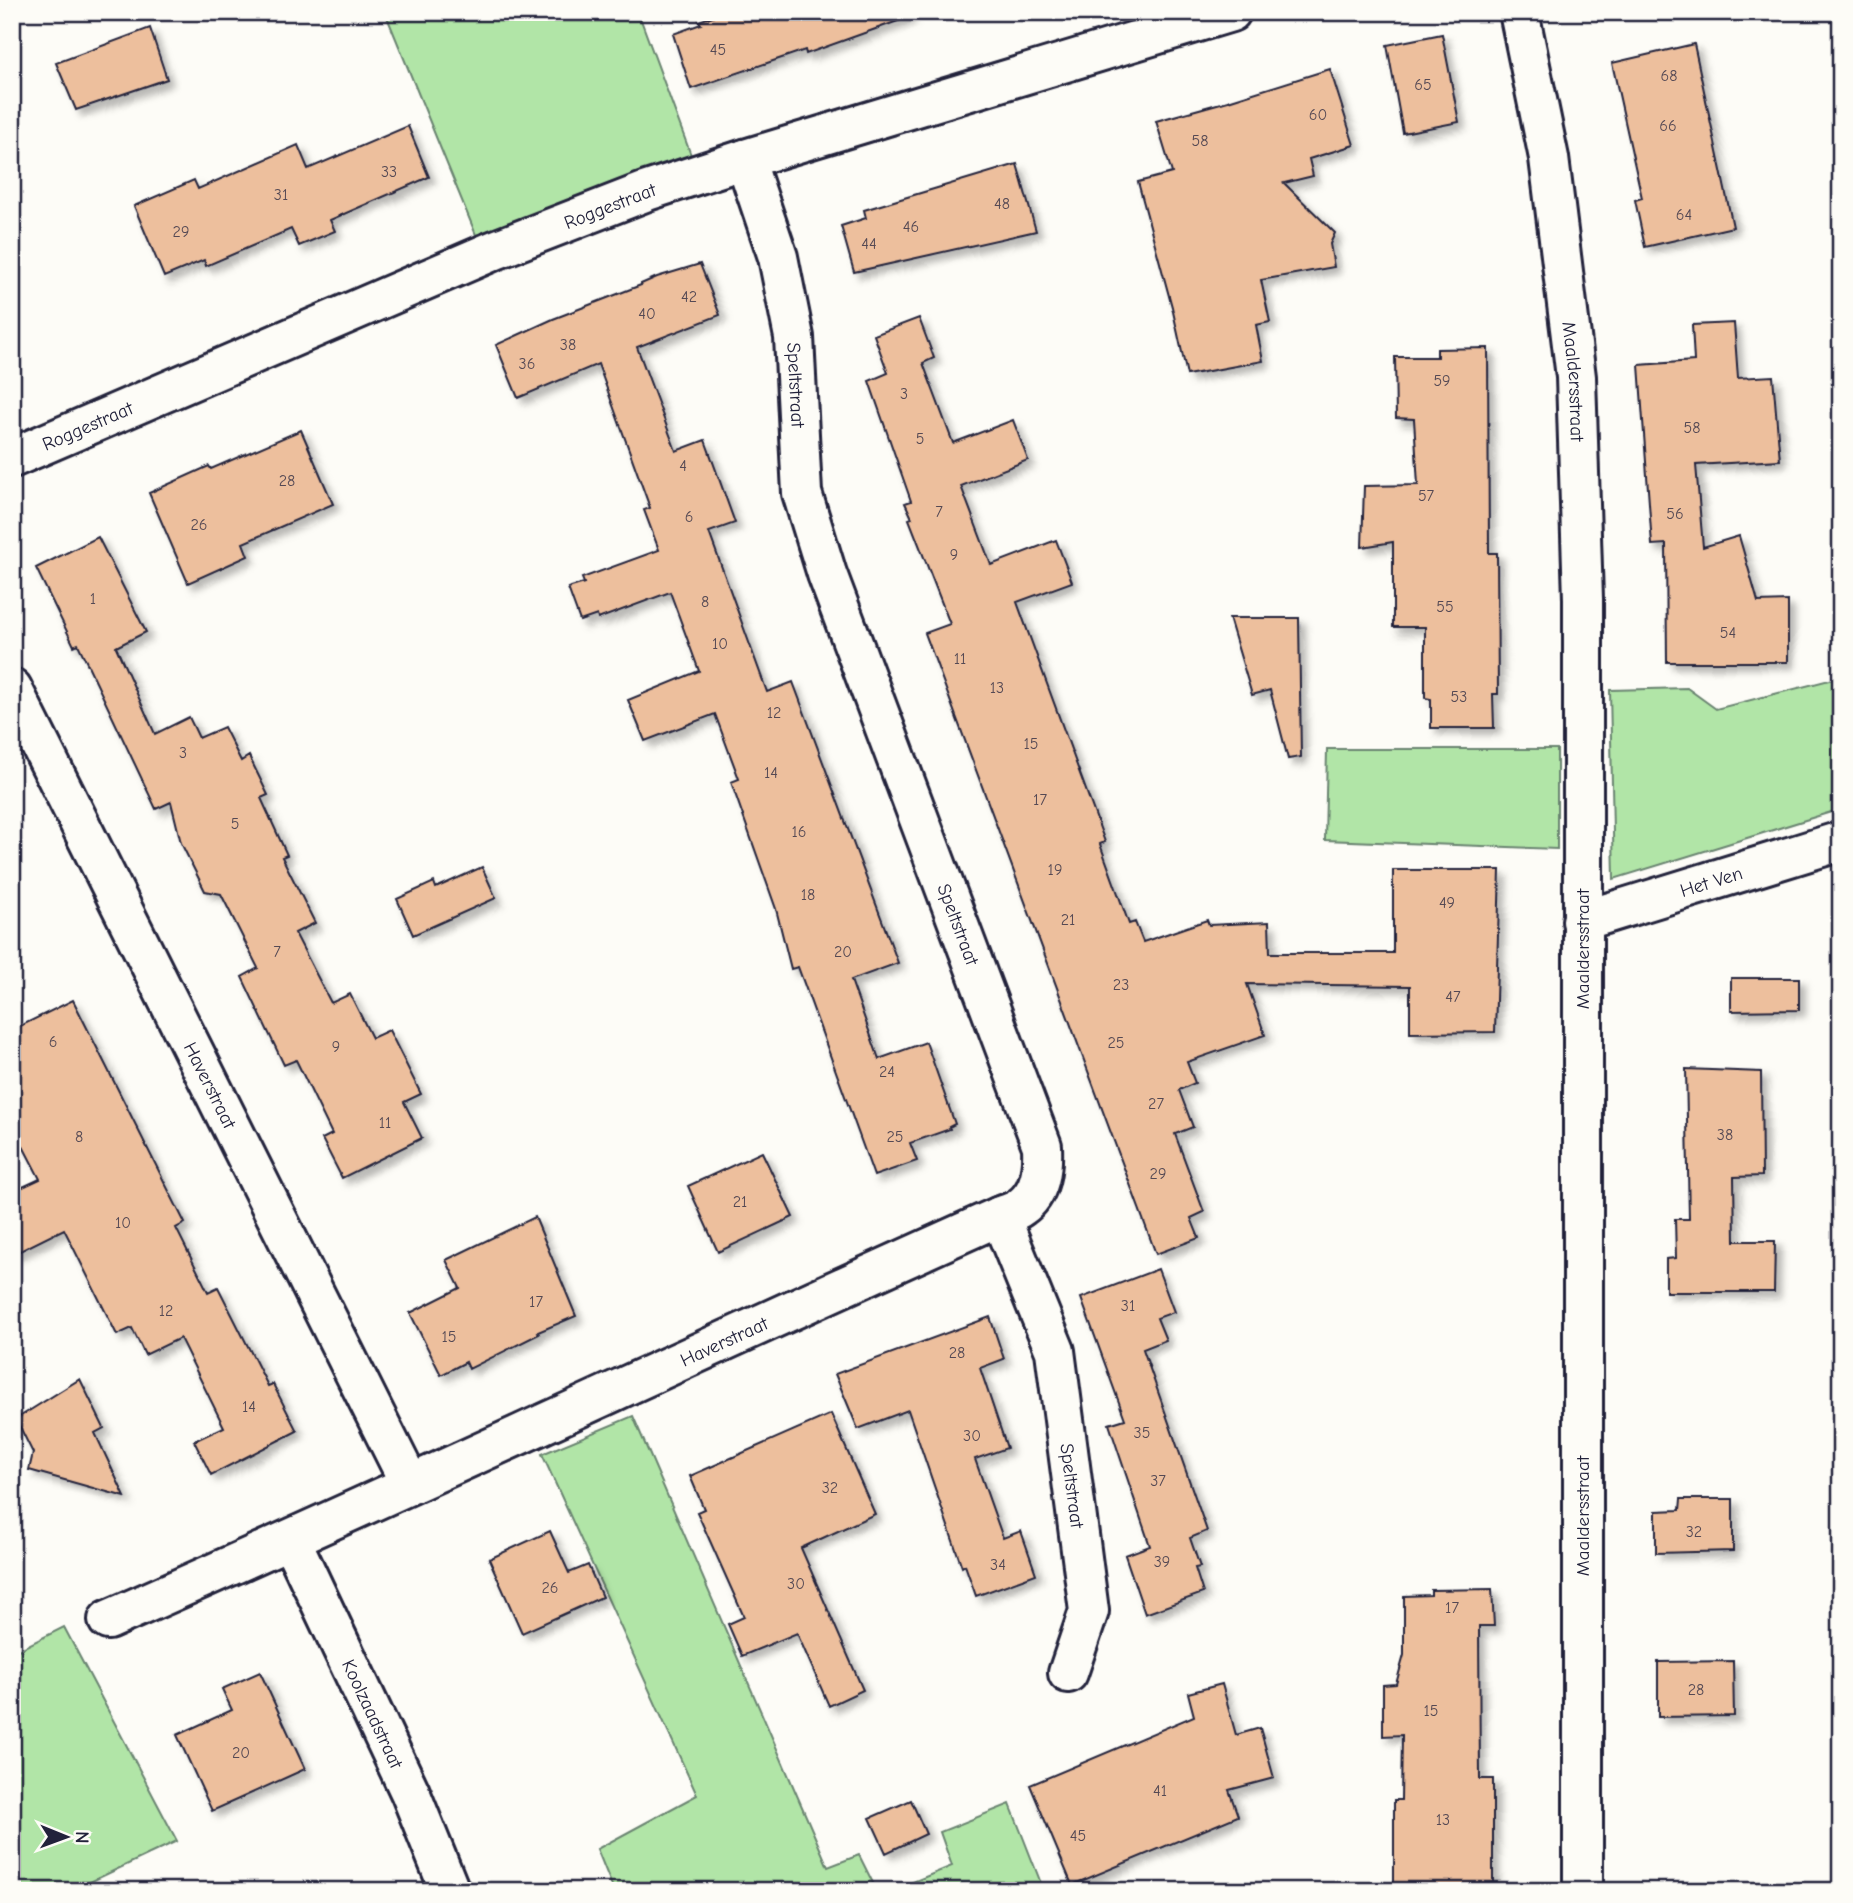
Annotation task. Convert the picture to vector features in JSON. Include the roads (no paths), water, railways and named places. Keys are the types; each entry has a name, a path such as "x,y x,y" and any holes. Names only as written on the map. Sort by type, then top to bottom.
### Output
{"street":[{"name":"Roggestraat","path":"12,458 495,250 647,191 1231,12"},
{"name":"Maaldersstraat","path":"1519,12 1549,158 1576,377 1583,599 1583,1891"},
{"name":"Speltstraat","path":"745,159 778,257 794,337 802,493 827,574 1042,1146 1043,1171 1034,1192 1021,1208 1000,1216 1055,1351 1089,1611 1068,1673"},
{"name":"Haverstraat","path":"12,688 410,1484"},
{"name":"Het Ven","path":"1582,921 1841,841"},
{"name":"Haverstraat","path":"108,1620 291,1540 1000,1216"},
{"name":"Koolzaadstraat","path":"291,1540 410,1792 450,1891"}]}
